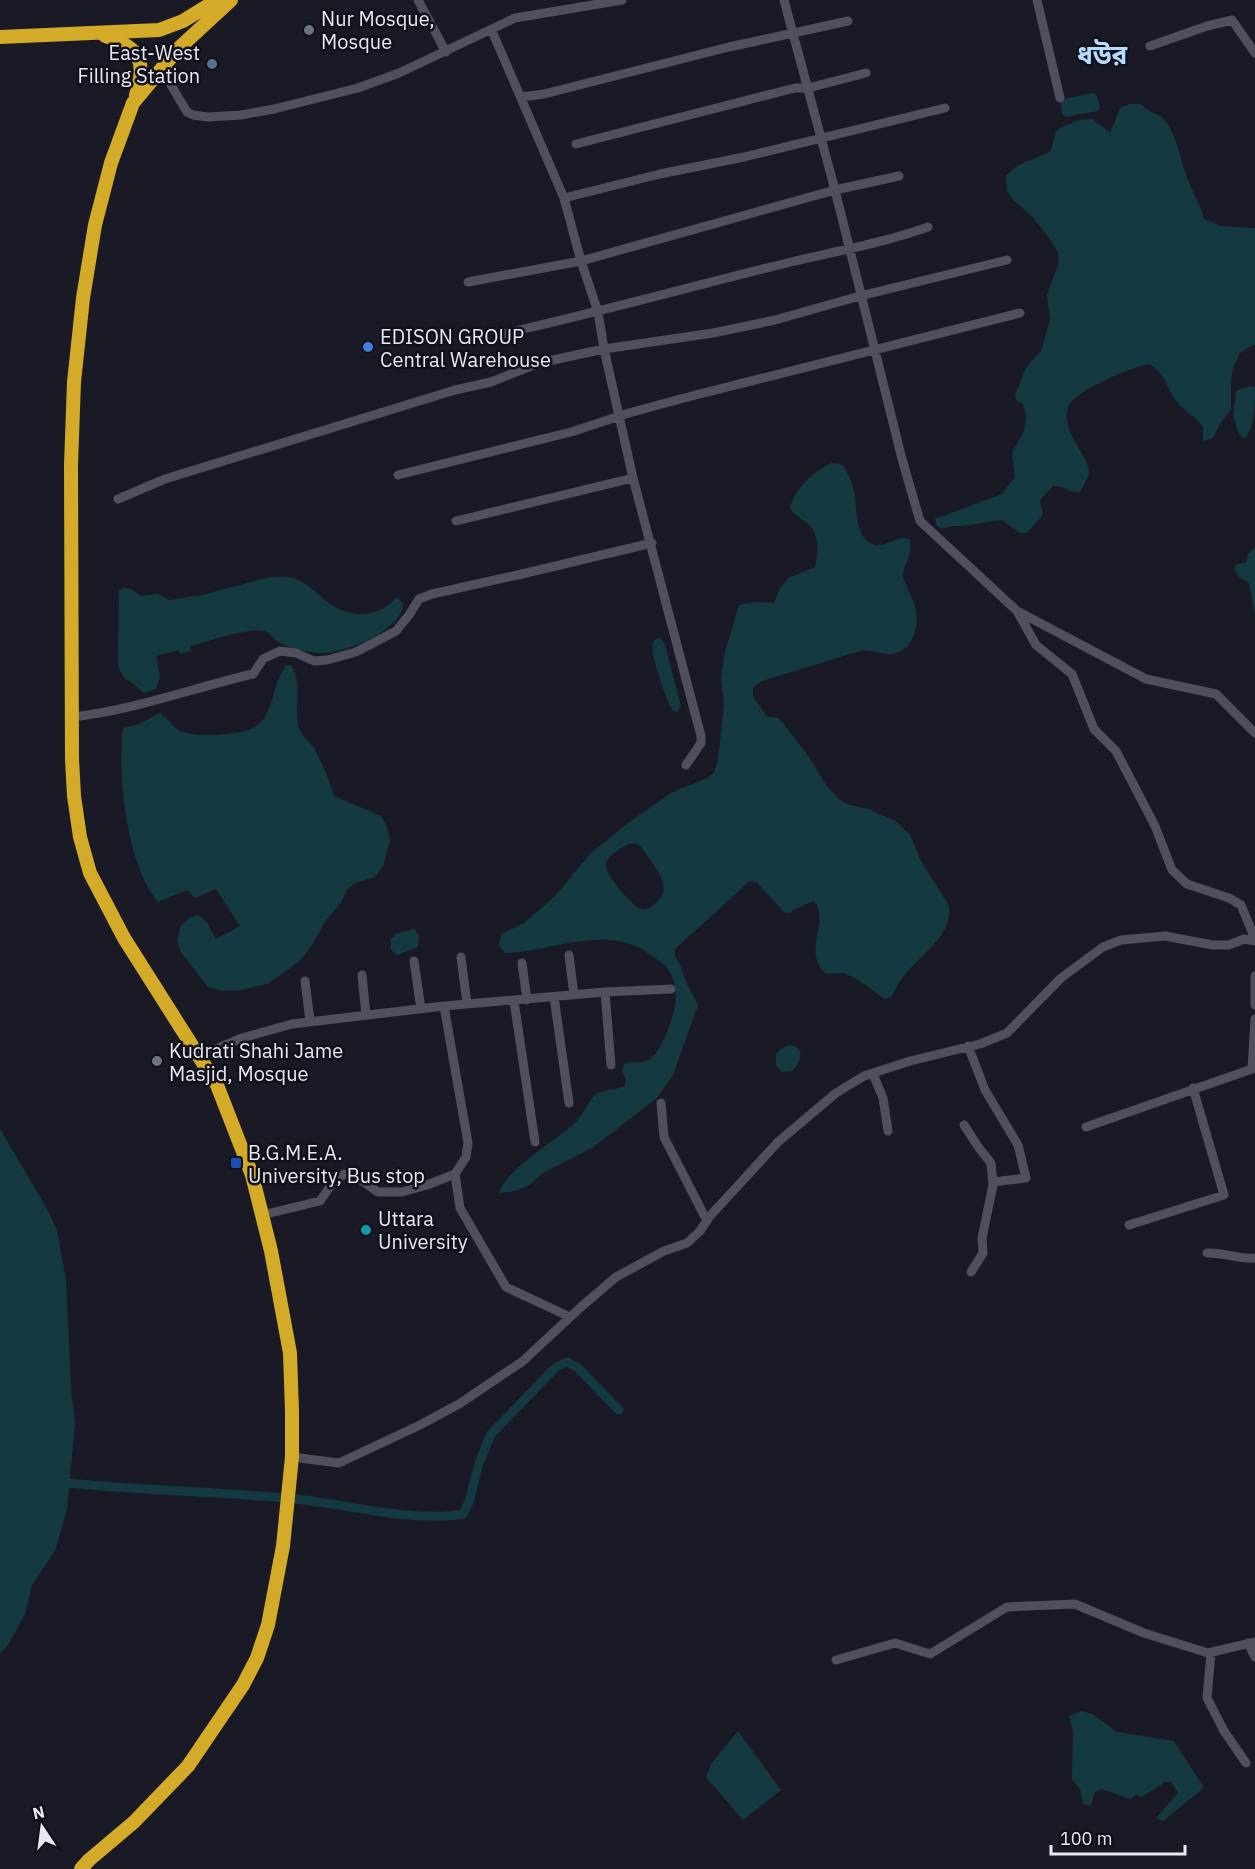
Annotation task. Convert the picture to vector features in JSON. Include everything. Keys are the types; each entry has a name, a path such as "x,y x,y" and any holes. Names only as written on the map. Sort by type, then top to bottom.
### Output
{"highway":[{"path":"133,103 166,61 231,0"},
{"path":"0,38 159,30 183,21 216,1"},
{"path":"81,1869 134,1822 188,1766 243,1685 257,1658 268,1625 283,1546 291,1462 290,1353 252,1175 217,1085 124,938 90,873 80,837 74,795 73,717 70,694 71,465 74,382 83,298 95,225 111,164 139,86 141,61 123,42 95,32"}],"street":[{"path":"418,0 446,52"},
{"path":"166,61 171,85 187,112 208,117 242,115 358,88 399,74 515,18 622,0"},
{"path":"784,0 920,521 1017,611 1146,679 1216,694 1255,734"},
{"path":"1037,0 1060,98"},
{"path":"1150,46 1207,26 1232,20 1255,53"},
{"path":"521,97 544,94 848,21"},
{"path":"492,31 564,198 598,312 633,478 652,543 669,618 701,736 701,743 686,765"},
{"path":"576,144 795,87 808,88 866,73"},
{"path":"564,198 945,108"},
{"path":"468,282 581,261 835,190 899,176"},
{"path":"498,334 598,312 792,262 894,239 928,227"},
{"path":"118,499 165,479 455,390 491,382 539,363 604,349 713,333 776,320 860,296 1007,260"},
{"path":"398,475 571,432 684,398 1020,312"},
{"path":"456,521 633,478"},
{"path":"73,717 164,699 253,674 263,659 280,651 296,653 314,661 356,652 396,631 419,599 432,594 652,543"},
{"path":"291,1462 339,1463 459,1404 523,1361 616,1277 664,1251 687,1243 700,1232 751,1171 793,1128 836,1094 873,1074 910,1060 968,1046 1007,1033 1061,978 1103,947 1120,940 1164,936 1213,945 1229,945 1244,939 1255,940 1241,905 1229,898 1187,884 1172,870 1155,826 1116,751 1094,729 1072,674 1036,645 1017,611"},
{"path":"568,955 574,995"},
{"path":"461,957 467,1004"},
{"path":"414,961 421,1009"},
{"path":"522,963 527,1000"},
{"path":"362,975 366,1015"},
{"path":"1255,976 1255,1005"},
{"path":"304,981 310,1021"},
{"path":"199,1056 242,1038 310,1021 444,1006 605,992 671,990"},
{"path":"605,992 611,1065"},
{"path":"554,997 569,1103"},
{"path":"514,1001 535,1142"},
{"path":"262,1215 320,1201 332,1184 344,1174 358,1178 378,1192 402,1192 454,1174 466,1158 468,1143 444,1006"},
{"path":"1086,1127 1252,1069 1255,1019"},
{"path":"968,1046 986,1090 1018,1145 1026,1178 993,1182"},
{"path":"873,1074 883,1098 888,1131"},
{"path":"1129,1225 1224,1195 1193,1088"},
{"path":"661,1103 664,1137 707,1221"},
{"path":"964,1125 991,1163 993,1182 982,1238 983,1253 972,1272"},
{"path":"454,1174 460,1208 506,1287 570,1317"},
{"path":"1207,1253 1245,1259 1255,1257"},
{"path":"836,1660 895,1643 930,1654 1007,1607 1075,1604 1144,1633 1208,1653 1251,1642 1255,1657"},
{"path":"1211,1653 1207,1698 1224,1731 1246,1763"}],"shaded area":[{"path":"1096,94 1100,108 1098,111 1066,117 1062,114 1061,103 1065,99"},
{"path":"1129,104 1141,104 1162,117 1168,125 1204,219 1220,226 1255,228 1255,344 1240,353 1234,365 1231,380 1231,409 1213,438 1203,441 1203,426 1178,403 1161,374 1150,364 1120,373 1085,391 1071,402 1068,408 1070,432 1089,470 1080,492 1053,486 1040,500 1043,515 1027,533 1020,533 1002,520 942,529 937,526 935,519 1002,494 1015,477 1012,453 1024,431 1026,416 1023,404 1017,401 1015,395 1027,366 1041,351 1050,320 1047,295 1059,263 1058,252 1033,217 1013,200 1007,191 1006,176 1021,164 1051,151 1056,131 1069,124 1093,119 1110,133 1120,108"},
{"path":"1249,386 1255,387 1254,408 1252,423 1244,439 1239,434 1233,416 1236,391"},
{"path":"832,463 843,465 846,470 853,487 859,526 866,540 872,544 881,545 904,538 909,539 911,549 903,576 916,610 915,632 909,645 897,653 860,651 762,681 753,687 753,696 767,717 778,718 782,722 809,757 826,785 840,800 849,805 869,809 897,822 910,835 921,861 948,904 947,924 942,934 903,977 891,997 885,999 857,979 843,973 826,974 819,965 816,946 820,917 814,901 792,910 791,913 785,913 757,883 750,881 675,949 675,957 698,1005 673,1075 657,1098 592,1148 543,1173 528,1186 515,1191 499,1193 503,1184 520,1166 573,1125 595,1095 625,1086 626,1079 622,1071 624,1064 647,1061 656,1054 672,1019 676,992 673,978 665,966 640,948 624,942 590,940 505,953 499,946 501,934 524,923 554,897 591,853 628,823 671,793 714,773 718,760 724,705 721,677 725,652 739,605 755,602 774,603 780,588 789,578 815,567 817,539 813,529 790,509 800,488 825,466","holes":["630,843 637,844 657,870 663,883 664,889 661,897 649,909 640,909 630,901 615,883 606,866 609,858 615,852"]},
{"path":"1255,547 1255,614 1249,583 1240,578 1234,569 1236,565 1246,562 1248,554"},
{"path":"270,577 294,578 306,584 331,605 354,613 377,611 397,597 403,603 401,613 383,631 370,639 341,650 328,653 309,652 281,644 265,632 247,632 190,646 191,651 180,654 179,650 156,656 160,676 156,689 145,693 125,679 118,667 119,590 131,589 141,596 158,594 169,600 202,595"},
{"path":"658,638 665,645 681,706 677,712 673,711 670,706 655,664 653,641"},
{"path":"286,665 291,665 297,679 299,729 314,748 326,772 334,796 381,816 387,827 390,841 383,866 375,877 355,883 347,890 340,904 326,920 300,961 269,983 242,990 222,991 208,987 181,952 177,941 180,927 189,918 198,915 206,921 216,939 240,926 216,889 195,898 187,890 158,902 147,886 132,844 123,794 123,728 139,724 160,713 177,729 191,734 225,734 251,729 265,717 279,677"},
{"path":"414,929 419,935 418,947 397,955 391,950 391,939 396,934"},
{"path":"790,1045 800,1052 800,1060 792,1071 781,1072 776,1065 776,1054 782,1048"},
{"path":"0,1129 57,1230 66,1280 71,1389 75,1422 67,1510 55,1551 32,1585 25,1614 8,1645 0,1653"},
{"path":"1082,1711 1092,1714 1117,1732 1174,1741 1203,1786 1201,1790 1163,1821 1156,1818 1178,1793 1171,1782 1165,1782 1142,1797 1136,1795 1131,1799 1102,1789 1095,1792 1091,1806 1083,1804 1080,1789 1072,1779 1073,1731 1069,1716"},
{"path":"738,1731 781,1790 743,1820 706,1777 711,1764"}],"waterway":[{"path":"59,1482 295,1499 402,1515 463,1514 491,1434 556,1367 567,1362 577,1367 619,1410"}],"place":[{"name":"Nur Mosque, Mosque","path":"309,30"},
{"name":"East-West Filling Station","path":"212,64"},
{"name":"EDISON GROUP Central Warehouse","path":"368,347"},
{"name":"Kudrati Shahi Jame Masjid, Mosque","path":"157,1061"},
{"name":"B.G.M.E.A. University, Bus stop","path":"236,1163"},
{"name":"Uttara University","path":"366,1230"}],"district":[{"name":"ধউর","path":"1102,54"}]}
